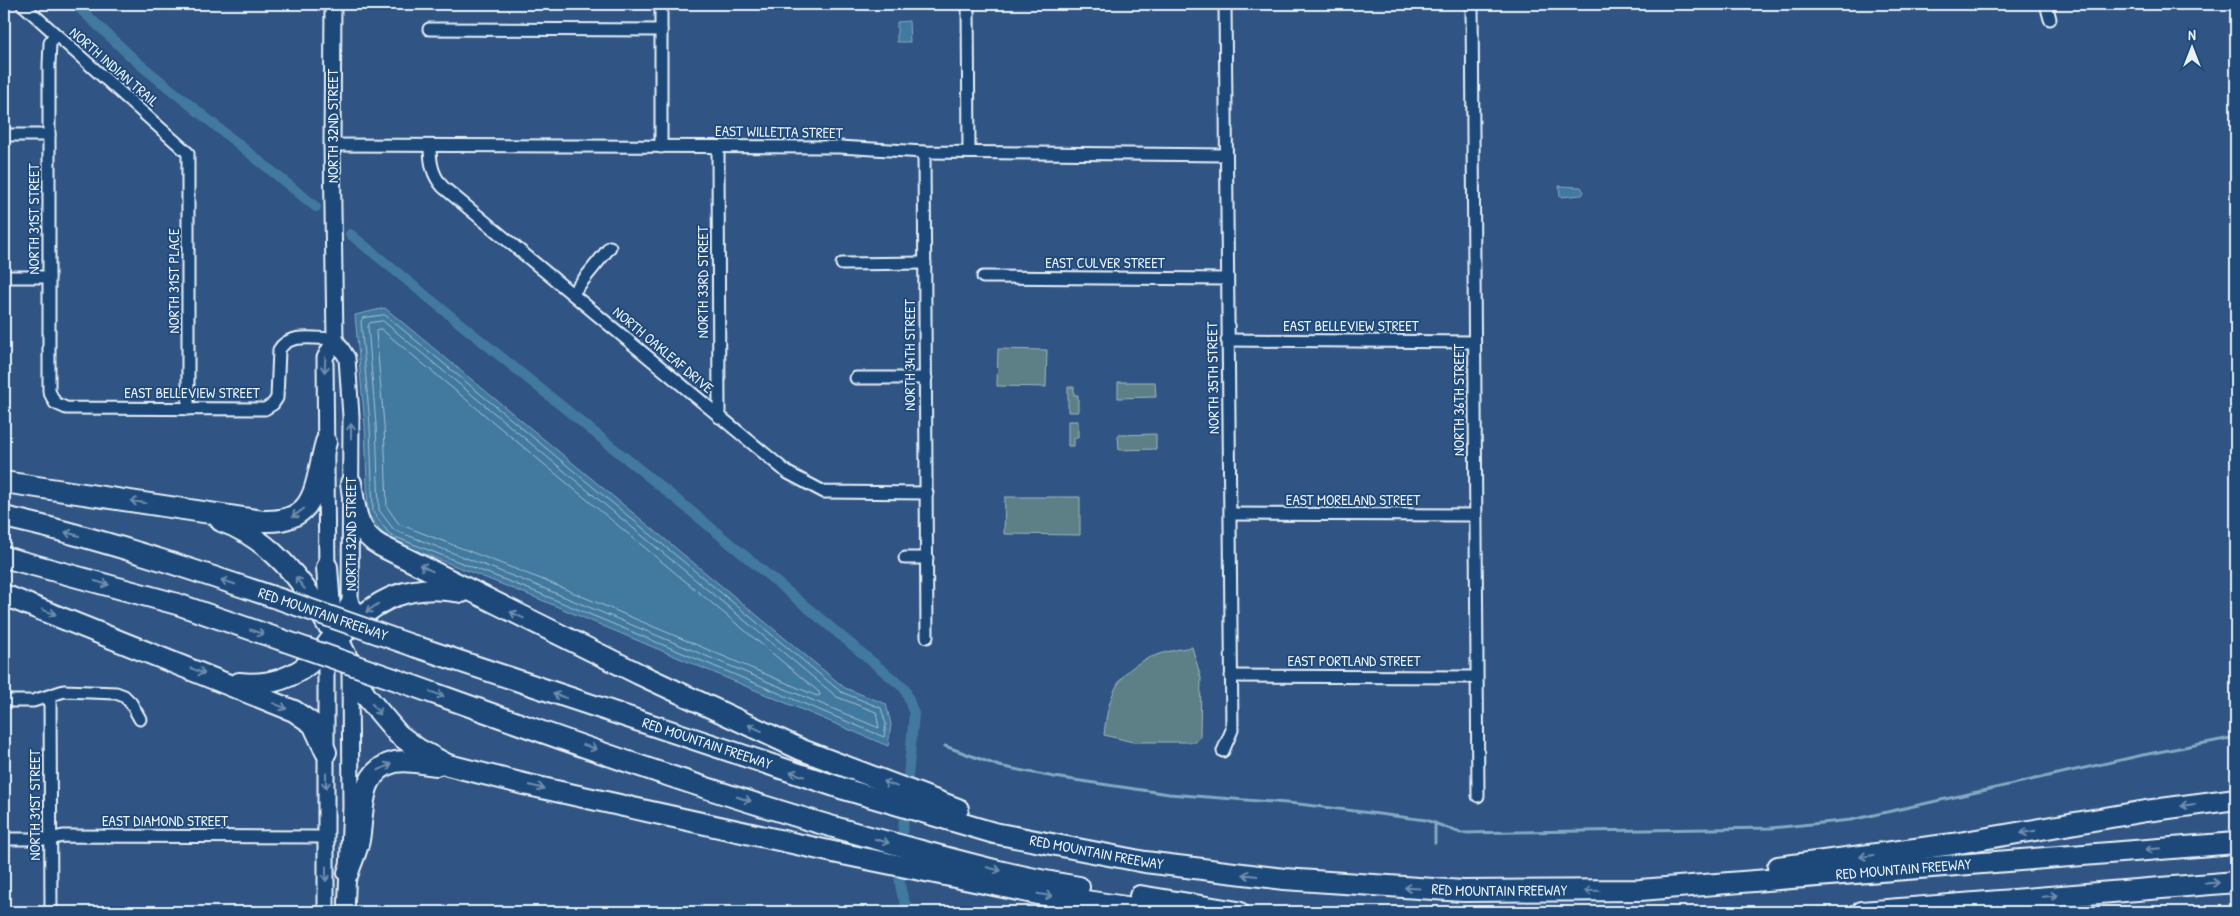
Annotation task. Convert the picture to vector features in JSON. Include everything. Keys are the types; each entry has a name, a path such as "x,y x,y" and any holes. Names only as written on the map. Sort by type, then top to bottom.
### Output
{"highway":[{"path":"4,482 263,521 284,521 293,518 302,511 315,493 317,472 326,442"},
{"path":"351,483 357,521 372,541 485,599 648,678 951,814"},
{"path":"187,509 225,522 260,543 292,572 336,635 365,695 398,734 418,749 448,765"},
{"name":"RED MOUNTAIN FREEWAY","path":"4,517 45,526 150,557 291,602 414,646 844,789 1035,832 1147,853 1213,870 1320,882 1427,889 1534,892 1640,890 2236,843"},
{"path":"4,557 178,604 735,796 946,866 1038,894 1160,912"},
{"path":"327,567 330,608 351,700"},
{"path":"219,680 252,685 278,682 301,670 336,635 376,604 393,595 408,591 437,588 468,593 485,599"},
{"path":"4,595 219,680 306,718 318,732 326,752"},
{"path":"348,873 358,842 365,792 376,771 385,766 404,761 448,765 524,784 833,852 946,866 1238,912"},
{"path":"1640,890 1756,870 1953,844 2164,808 2236,799"},
{"path":"1862,912 2236,882"}],"main road":[{"name":"NORTH 32ND STREET","path":"327,567 325,358 335,339 332,145 334,4"},
{"name":"NORTH 32ND STREET","path":"326,912 326,752 351,483 351,416 347,358 335,339"},
{"path":"346,912 352,798 350,667"}],"street":[{"name":"NORTH INDIAN TRAIL","path":"22,4 188,153"},
{"path":"661,4 661,146"},
{"path":"968,4 969,152"},
{"name":"NORTH 35TH STREET","path":"1223,751 1232,730 1225,4"},
{"name":"NORTH 36TH STREET","path":"1472,4 1478,796"},
{"path":"2046,4 2050,19"},
{"path":"429,29 661,30"},
{"name":"NORTH 31ST STREET","path":"54,34 50,50 49,391 56,403"},
{"path":"4,134 49,135"},
{"name":"EAST WILLETTA STREET","path":"332,145 839,147 924,152 1226,155"},
{"name":"NORTH OAKLEAF DRIVE","path":"430,146 430,163 436,180 443,187 788,473 824,492 926,493"},
{"name":"NORTH 33RD STREET","path":"718,146 719,417"},
{"name":"NORTH 34TH STREET","path":"924,152 928,637"},
{"name":"NORTH 31ST PLACE","path":"188,153 188,409"},
{"path":"572,294 610,247"},
{"path":"842,264 925,263"},
{"path":"4,277 49,277"},
{"name":"EAST CULVER STREET","path":"983,277 1227,279"},
{"name":"EAST BELLEVIEW STREET","path":"56,403 66,408 264,409 273,404 277,398 278,350 282,344 287,340 296,339 335,339"},
{"name":"EAST BELLEVIEW STREET","path":"1227,340 1474,342"},
{"path":"856,378 926,378"},
{"name":"EAST MORELAND STREET","path":"1231,514 1475,515"},
{"path":"905,558 927,558"},
{"name":"EAST PORTLAND STREET","path":"1231,676 1476,677"},
{"path":"4,701 32,701 50,697 64,691 116,692 124,696 140,719"},
{"name":"NORTH 31ST STREET","path":"50,697 51,912"},
{"name":"EAST DIAMOND STREET","path":"4,839 50,839 63,836 326,837"}],"green space":[{"path":"998,349 1047,350 1046,387 997,386"},
{"path":"1118,382 1155,382 1156,397 1118,398"},
{"path":"1068,387 1074,387 1074,395 1078,395 1078,412 1068,412"},
{"path":"1068,421 1078,421 1078,438 1074,438 1074,446 1068,446"},
{"path":"1156,434 1156,449 1119,450 1118,435"},
{"path":"1005,497 1080,497 1080,535 1004,534"},
{"path":"1192,647 1201,678 1200,738 1196,742 1133,742 1104,735 1112,696 1119,682 1128,671 1140,662 1154,656"}],"water":[{"path":"909,21 910,42 897,42 897,22"},
{"path":"1559,186 1581,187 1584,192 1582,195 1560,197"},
{"path":"385,308 845,688 886,704 891,724 888,746 539,599 387,539 368,514 365,426 355,315"}],"waterway":[{"path":"75,4 137,62 316,207"},
{"path":"350,234 697,516 905,689 914,714 901,849"},
{"path":"945,746 999,766 1054,777 1169,794 1299,804 1426,820 1461,833 1771,828 1851,820 2143,755 2236,737"},
{"path":"1435,823 1435,843"},
{"path":"900,863 901,889 904,901 910,912"}]}
